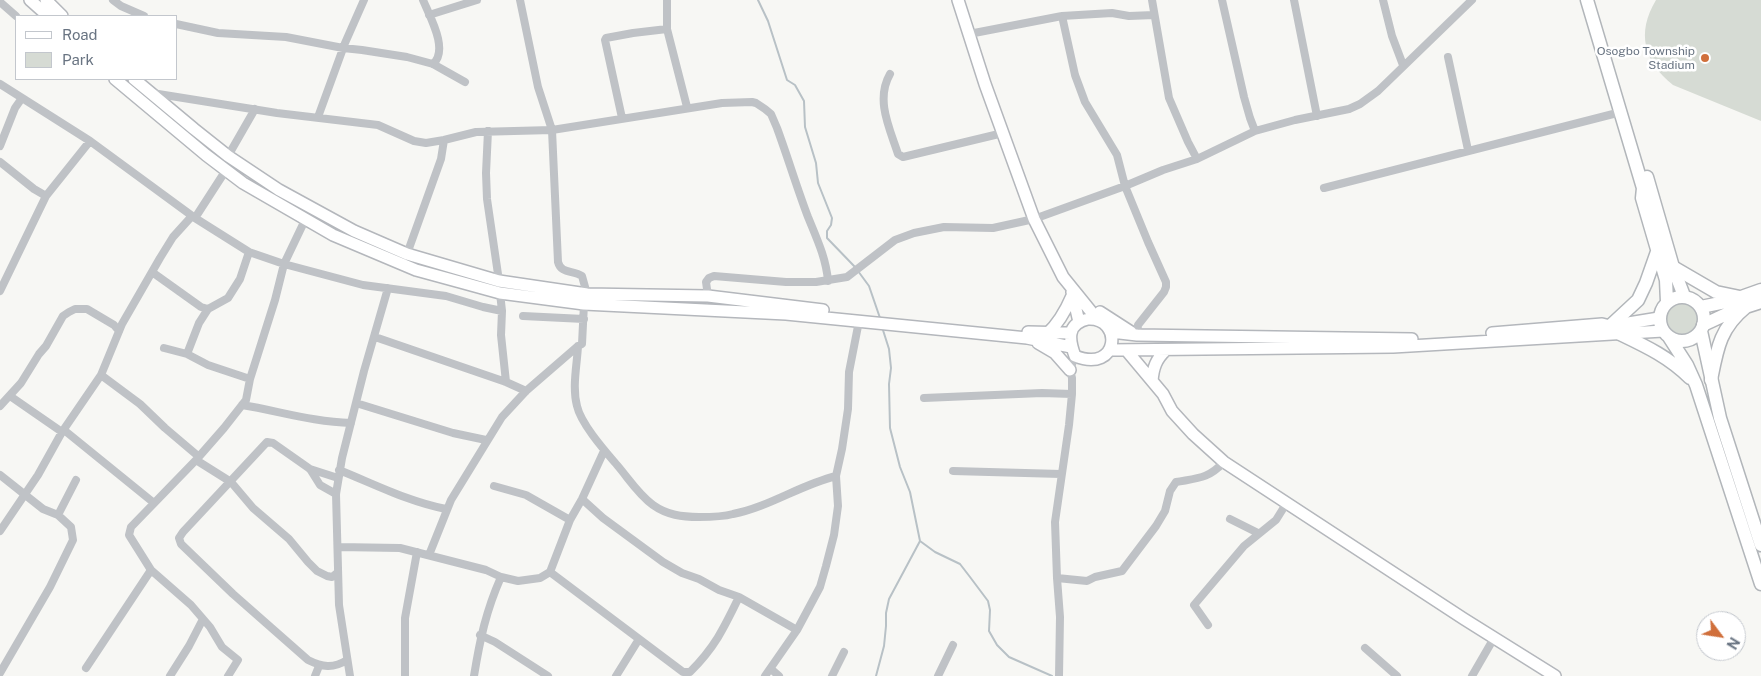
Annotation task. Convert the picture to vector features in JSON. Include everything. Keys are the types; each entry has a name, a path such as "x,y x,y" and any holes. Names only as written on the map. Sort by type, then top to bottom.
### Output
{"main road":[{"path":"30,0 47,15"},
{"path":"46,0 61,15"},
{"path":"1587,0 1643,188 1642,198 1666,280 1666,302 1663,307 1664,329 1687,365 1696,385 1761,584"},
{"path":"1594,0 1673,266 1684,296"},
{"path":"961,1 969,34 1034,219 1063,277 1074,293 1097,319 1105,324 1111,332 1112,341 1119,351 1156,396 1166,401"},
{"path":"116,80 243,183 305,220 377,255 416,270 500,292 1047,334 1071,333"},
{"path":"135,80 194,130 228,156 279,190 354,232 407,254 499,280 586,299 708,296 860,319"},
{"path":"1613,329 1638,300 1658,249"},
{"path":"1673,266 1716,292 1743,302"},
{"path":"891,322 1027,338 1073,352 1086,360 1096,360 1119,351 1393,347 1613,329 1664,329 1675,340 1690,340 1702,328 1761,290"},
{"path":"1074,293 1136,335"},
{"path":"1074,293 1079,322"},
{"path":"1047,334 1056,326 1074,293"},
{"path":"1666,302 1684,296 1694,300 1701,307 1704,319 1702,328 1720,418 1761,545"},
{"path":"1711,380 1720,339 1743,302"},
{"path":"1701,307 1761,302"},
{"path":"1073,352 1071,333 1079,322 1097,319"},
{"path":"1111,332 1136,335 1419,339 1602,324 1666,357 1696,385"},
{"path":"1027,338 1055,353 1070,370"},
{"path":"1152,380 1154,366 1160,355 1166,350"},
{"path":"1119,351 1152,380 1163,394 1172,411 1224,462 1286,504 1556,676"}],"street":[{"path":"113,0 121,6 142,15"},
{"path":"318,117 343,48 364,0"},
{"path":"424,0 438,38 440,49 438,60 433,64"},
{"path":"429,15 477,0"},
{"path":"429,555 446,509 486,440 507,411 526,391 582,344 586,299 582,276 563,270 558,262 552,130 538,87 520,0"},
{"path":"667,0 667,29 688,107"},
{"path":"1152,0 1169,98 1197,159"},
{"path":"1222,0 1244,97 1255,131"},
{"path":"1294,0 1317,116"},
{"path":"1383,0 1392,36 1403,65"},
{"path":"708,296 706,282 714,276 786,282 828,281 847,277 895,240 914,233 944,227 993,228 1034,219 1197,159 1255,131 1349,109 1360,104 1378,91 1463,4 1472,0"},
{"path":"0,2 15,15"},
{"path":"969,34 1062,16 1112,13 1129,16 1154,15"},
{"path":"1062,16 1075,75 1085,102 1117,156 1125,186 1166,282 1164,292 1138,325 1136,335"},
{"path":"178,24 218,33 286,37 343,48 407,57 433,64 465,82"},
{"path":"622,118 606,38 667,29"},
{"path":"1448,57 1468,150"},
{"path":"890,74 884,91 886,118 900,156 1003,133"},
{"path":"0,84 90,142 194,217 249,252 284,264 363,284 446,296 483,307 502,310"},
{"path":"150,92 276,113 378,125 414,141 426,142 488,131 552,130 688,107 752,102 766,108 778,128 808,217 820,243 828,281"},
{"path":"0,146 15,108 22,98"},
{"path":"228,156 255,109"},
{"path":"1324,188 1621,112"},
{"path":"488,131 487,199 499,280"},
{"path":"407,254 441,159 444,140"},
{"path":"0,291 46,196 90,142"},
{"path":"0,162 34,189 46,196"},
{"path":"0,531 38,475 63,431 101,374 118,327 173,237 194,217 226,170"},
{"path":"228,676 238,660 222,647 210,627 191,605 150,570 128,535 131,527 197,458 246,400 250,379 275,300 284,264 305,220"},
{"path":"187,354 199,323 208,309 228,298 240,279 249,252"},
{"path":"152,272 202,307 208,309"},
{"path":"350,676 339,605 336,494 339,474 367,358 375,337 388,288"},
{"path":"500,292 502,310 501,335 506,382"},
{"path":"0,406 22,383 39,354 49,342 63,316 81,308 87,309 118,327"},
{"path":"523,316 584,319"},
{"path":"765,676 772,669 797,630 820,587 826,566 834,535 838,506 836,476 848,409 849,372 860,319"},
{"path":"375,337 506,382 526,391"},
{"path":"578,346 574,392 577,409 604,451 643,497 661,510 680,516 710,517 735,514 804,486 836,476"},
{"path":"164,348 187,354 208,365 250,379"},
{"path":"1059,676 1060,617 1056,522 1072,394 1070,370 1073,352"},
{"path":"101,374 140,404 197,458 231,482 253,508 289,539 308,562 327,576 332,577 337,573"},
{"path":"924,398 1042,393 1072,394"},
{"path":"10,396 63,431 154,503"},
{"path":"356,403 446,432 486,440"},
{"path":"242,405 325,422 351,423"},
{"path":"336,494 320,485 310,469 273,443 267,442 180,536 181,544 293,648 319,666 338,666 347,660"},
{"path":"338,547 400,548 486,570 501,577 529,581 540,578 550,572 570,520 604,451"},
{"path":"1057,578 1087,581 1095,577 1122,571 1156,526 1165,511 1170,491 1176,482 1194,480 1214,473 1224,462"},
{"path":"310,469 339,474 446,509"},
{"path":"953,471 1061,474"},
{"path":"0,475 43,509 58,515 71,527 73,537 72,544 50,587 0,673"},
{"path":"58,515 76,480"},
{"path":"494,486 526,494 570,520"},
{"path":"582,499 603,518 663,562 682,573 739,597 797,630"},
{"path":"1208,625 1194,605 1244,546 1276,520 1286,504"},
{"path":"1230,519 1258,533"},
{"path":"405,676 405,618 417,552"},
{"path":"86,668 150,570"},
{"path":"550,572 683,672 690,672 706,655 719,637 739,597"},
{"path":"474,676 480,635 486,614 501,577"},
{"path":"170,676 190,646 203,619"},
{"path":"480,635 495,642 548,676"},
{"path":"1472,676 1494,638"},
{"path":"616,676 639,639"},
{"path":"938,676 953,645"},
{"path":"1365,648 1397,676"},
{"path":"832,676 844,652"},
{"path":"314,676 319,666"},
{"path":"772,669 779,676"}],"green space":[{"name":"Osogbo Township Stadium","path":"1656,0 1761,0 1761,121 1673,85 1655,67 1646,46 1645,35 1646,24"},
{"path":"1681,300 1688,301 1694,305 1698,311 1698,325 1694,331 1688,335 1681,336 1674,335 1668,331 1664,325 1663,318 1664,311 1668,305 1674,301"}],"waterway":[{"path":"758,0 768,21 787,80 795,85 804,101 805,127 816,163 818,183 832,218 831,225 827,231 827,238 855,267"},
{"path":"858,271 869,286 880,318"},
{"path":"882,327 889,349 891,368 889,384 890,428 900,467 910,492 920,541 935,552 960,564 988,601 990,610 989,631 997,645 1009,657 1052,676"},
{"path":"876,676 884,646 886,613 889,599 920,541"}],"place":[{"name":"Osogbo Township Stadium","path":"1705,58"}]}
